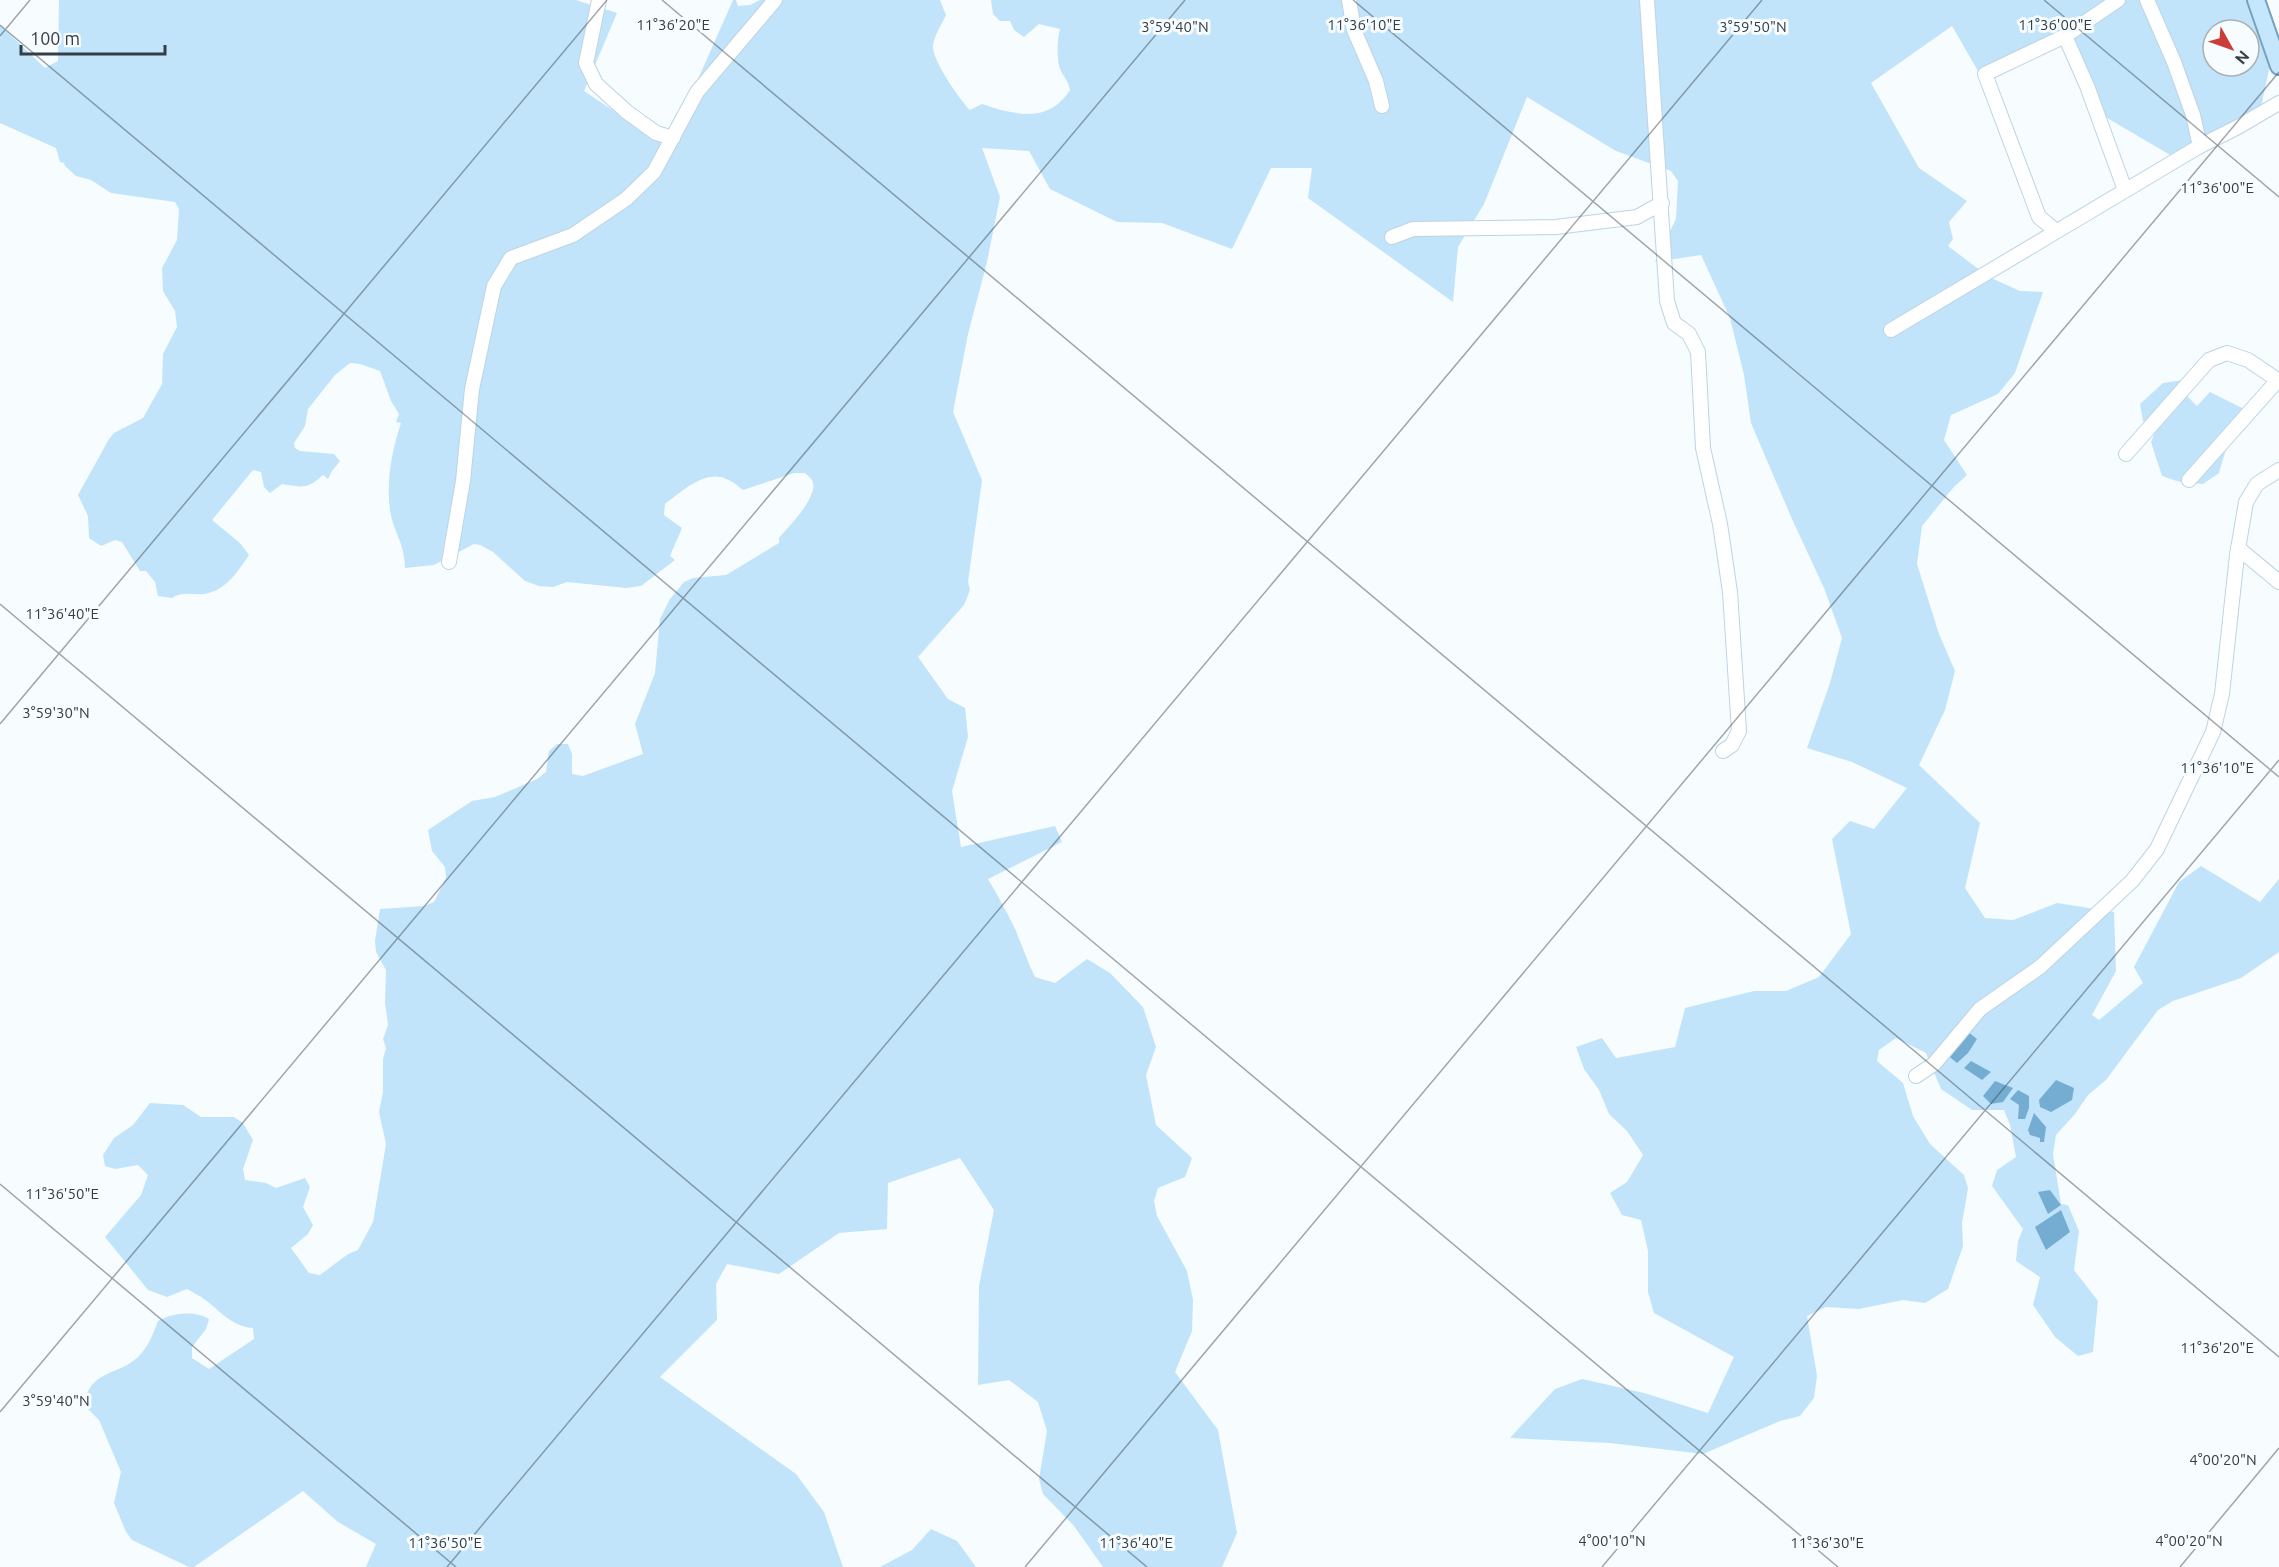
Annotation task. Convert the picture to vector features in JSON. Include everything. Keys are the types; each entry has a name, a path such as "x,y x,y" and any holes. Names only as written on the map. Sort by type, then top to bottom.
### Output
{"main road":[{"path":"2256,0 2279,66"}],"street":[{"path":"599,0 586,63 596,84 627,112 656,133 673,138"},
{"path":"449,562 463,481 472,389 495,286 511,258 573,235 626,199 654,172 697,92 775,0"},
{"path":"1349,0 1354,30 1376,81 1382,106"},
{"path":"1647,0 1667,302 1674,322 1689,334 1698,352 1703,448 1720,524 1730,592 1739,731 1732,746 1724,751"},
{"path":"2056,231 2039,217 1984,74 2064,36 2118,0"},
{"path":"2147,0 2189,104 2200,146"},
{"path":"2064,36 2087,86 2126,190"},
{"path":"1891,330 2200,146 2279,103"},
{"path":"1392,237 1413,229 1556,226 1637,217 1662,203"},
{"path":"2126,454 2209,360 2227,353 2248,360 2278,380 2189,480"},
{"path":"1916,1076 1934,1064 1980,1009 2040,968 2132,881 2157,849 2213,732 2222,694 2238,548 2246,502 2257,484 2279,470"},
{"path":"2238,548 2279,582"}],"shaded area":[{"path":"59,0 576,0 617,13 584,91 668,147 733,0 736,0 738,6 750,5 760,0 940,0 946,15 935,38 934,51 947,79 965,105 970,110 982,104 1030,114 1052,108 1070,90 1060,69 1058,58 1060,29 1039,24 1024,37 1014,30 1010,21 1000,21 993,14 991,0 2256,0 2273,51 2261,107 2177,159 2102,115 2065,37 2021,52 1978,71 1952,26 1871,83 1919,168 1967,201 1949,222 1953,239 1948,246 1989,277 2020,291 2043,292 2015,373 1998,394 1951,415 1944,440 1967,475 1953,488 1922,526 1917,564 1939,634 1955,671 1945,710 1919,765 1980,823 1965,888 1985,918 2013,920 2057,903 2114,912 2116,971 2092,1015 2099,1020 2143,983 2134,967 2179,882 2201,866 2260,902 2279,879 2279,952 2241,978 2173,1001 2158,1010 2106,1080 2088,1095 2056,1135 2053,1154 2061,1204 2068,1205 2079,1231 2074,1270 2098,1301 2093,1352 2078,1356 2055,1337 2033,1305 2040,1277 2016,1261 2018,1241 2023,1229 1992,1186 1997,1170 2016,1157 2010,1125 2004,1110 1972,1110 1941,1089 1926,1053 1896,1038 1879,1050 1877,1061 1903,1083 1913,1116 1930,1144 1964,1175 1968,1188 1962,1223 1963,1246 1948,1289 1925,1303 1903,1300 1859,1309 1826,1307 1807,1316 1817,1376 1814,1398 1800,1416 1780,1421 1703,1454 1610,1443 1510,1438 1555,1389 1582,1379 1644,1393 1708,1413 1734,1357 1654,1313 1648,1292 1648,1251 1641,1220 1622,1215 1610,1193 1627,1182 1643,1155 1627,1131 1609,1114 1599,1090 1584,1069 1576,1047 1602,1038 1616,1058 1675,1047 1685,1008 1754,991 1786,991 1819,977 1851,934 1832,839 1850,821 1874,829 1907,788 1852,762 1807,748 1830,683 1842,638 1824,588 1751,423 1744,375 1730,318 1701,255 1655,262 1676,219 1678,181 1671,171 1616,151 1527,97 1484,204 1458,247 1453,302 1308,198 1312,168 1271,168 1232,249 1162,223 1117,222 1050,189 1029,151 982,148 1000,197 987,262 968,334 953,412 982,480 968,582 970,590 964,605 918,657 948,699 965,708 968,737 952,791 961,847 1055,826 1062,842 988,879 1015,929 1035,977 1055,983 1087,959 1110,973 1143,1007 1156,1047 1146,1075 1156,1125 1192,1158 1185,1177 1158,1188 1154,1201 1157,1216 1187,1271 1193,1300 1192,1331 1175,1372 1218,1430 1237,1533 1222,1567 1103,1567 1074,1526 1043,1494 1039,1479 1047,1431 1038,1402 1009,1380 978,1385 979,1286 994,1210 960,1158 888,1183 887,1229 839,1233 779,1274 727,1264 716,1284 717,1320 660,1377 796,1474 824,1512 843,1567 366,1567 376,1544 338,1522 303,1491 194,1567 189,1567 132,1540 126,1532 114,1503 121,1472 99,1420 84,1405 92,1385 98,1379 137,1358 147,1345 158,1321 170,1316 197,1314 209,1319 206,1329 192,1347 192,1358 209,1369 254,1339 253,1328 232,1321 187,1289 167,1297 148,1290 105,1237 141,1195 148,1175 138,1165 115,1169 105,1166 103,1155 114,1138 133,1125 150,1103 183,1105 201,1117 234,1117 243,1123 253,1140 243,1169 245,1180 266,1183 276,1188 305,1178 310,1187 303,1207 313,1225 308,1234 291,1248 309,1273 320,1275 348,1254 358,1250 373,1222 386,1144 379,1112 383,1092 383,1059 386,1048 383,1039 388,1025 385,1003 386,970 376,952 375,941 380,909 424,906 434,902 446,878 445,867 432,851 428,830 472,801 495,797 537,779 546,772 549,751 557,744 568,744 572,754 572,774 583,776 643,754 635,724 655,673 660,619 670,599 684,582 693,578 726,575 779,543 779,538 808,502 813,487 812,480 805,473 794,473 743,490 730,481 718,477 710,477 693,484 665,504 664,515 682,528 670,556 675,560 641,586 626,588 567,582 553,587 539,586 525,581 493,552 474,544 434,565 405,568 389,499 391,466 401,423 396,422 399,414 391,401 380,371 350,363 335,375 308,409 305,426 294,443 295,448 300,451 334,454 340,461 328,479 323,475 313,483 304,486 282,484 270,493 264,487 261,472 253,470 212,520 240,543 249,555 231,579 219,589 204,594 184,594 172,598 158,596 155,582 146,571 140,571 122,542 115,540 101,546 89,538 88,516 78,495 109,439 114,433 143,418 162,384 163,354 177,327 175,311 163,291 162,268 177,240 179,209 175,202 111,193 91,180 76,176 64,163 60,162 56,148 0,123 0,25 45,68 58,61"},
{"path":"2190,379 2188,397 2197,406 2210,392 2248,411 2229,439 2219,473 2203,484 2180,482 2162,476 2151,442 2157,428 2143,421 2140,404 2163,383"},
{"path":"1967,1031 1977,1039 1968,1053 1957,1063 1946,1054 1960,1045 1961,1035"},
{"path":"1971,1061 1991,1072 1982,1080 1964,1068"},
{"path":"2056,1080 2074,1088 2072,1100 2051,1112 2040,1107 2039,1100"},
{"path":"1995,1081 2013,1088 2003,1102 1991,1104 1983,1096"},
{"path":"2018,1090 2029,1096 2029,1108 2025,1119 2018,1119 2019,1105 2010,1099"},
{"path":"2034,1113 2046,1127 2044,1142 2030,1135 2028,1130"},
{"path":"2050,1190 2061,1205 2048,1214 2038,1192"},
{"path":"2061,1210 2070,1232 2046,1250 2035,1227"},
{"path":"931,1529 957,1541 976,1567 880,1567 912,1550"}]}
